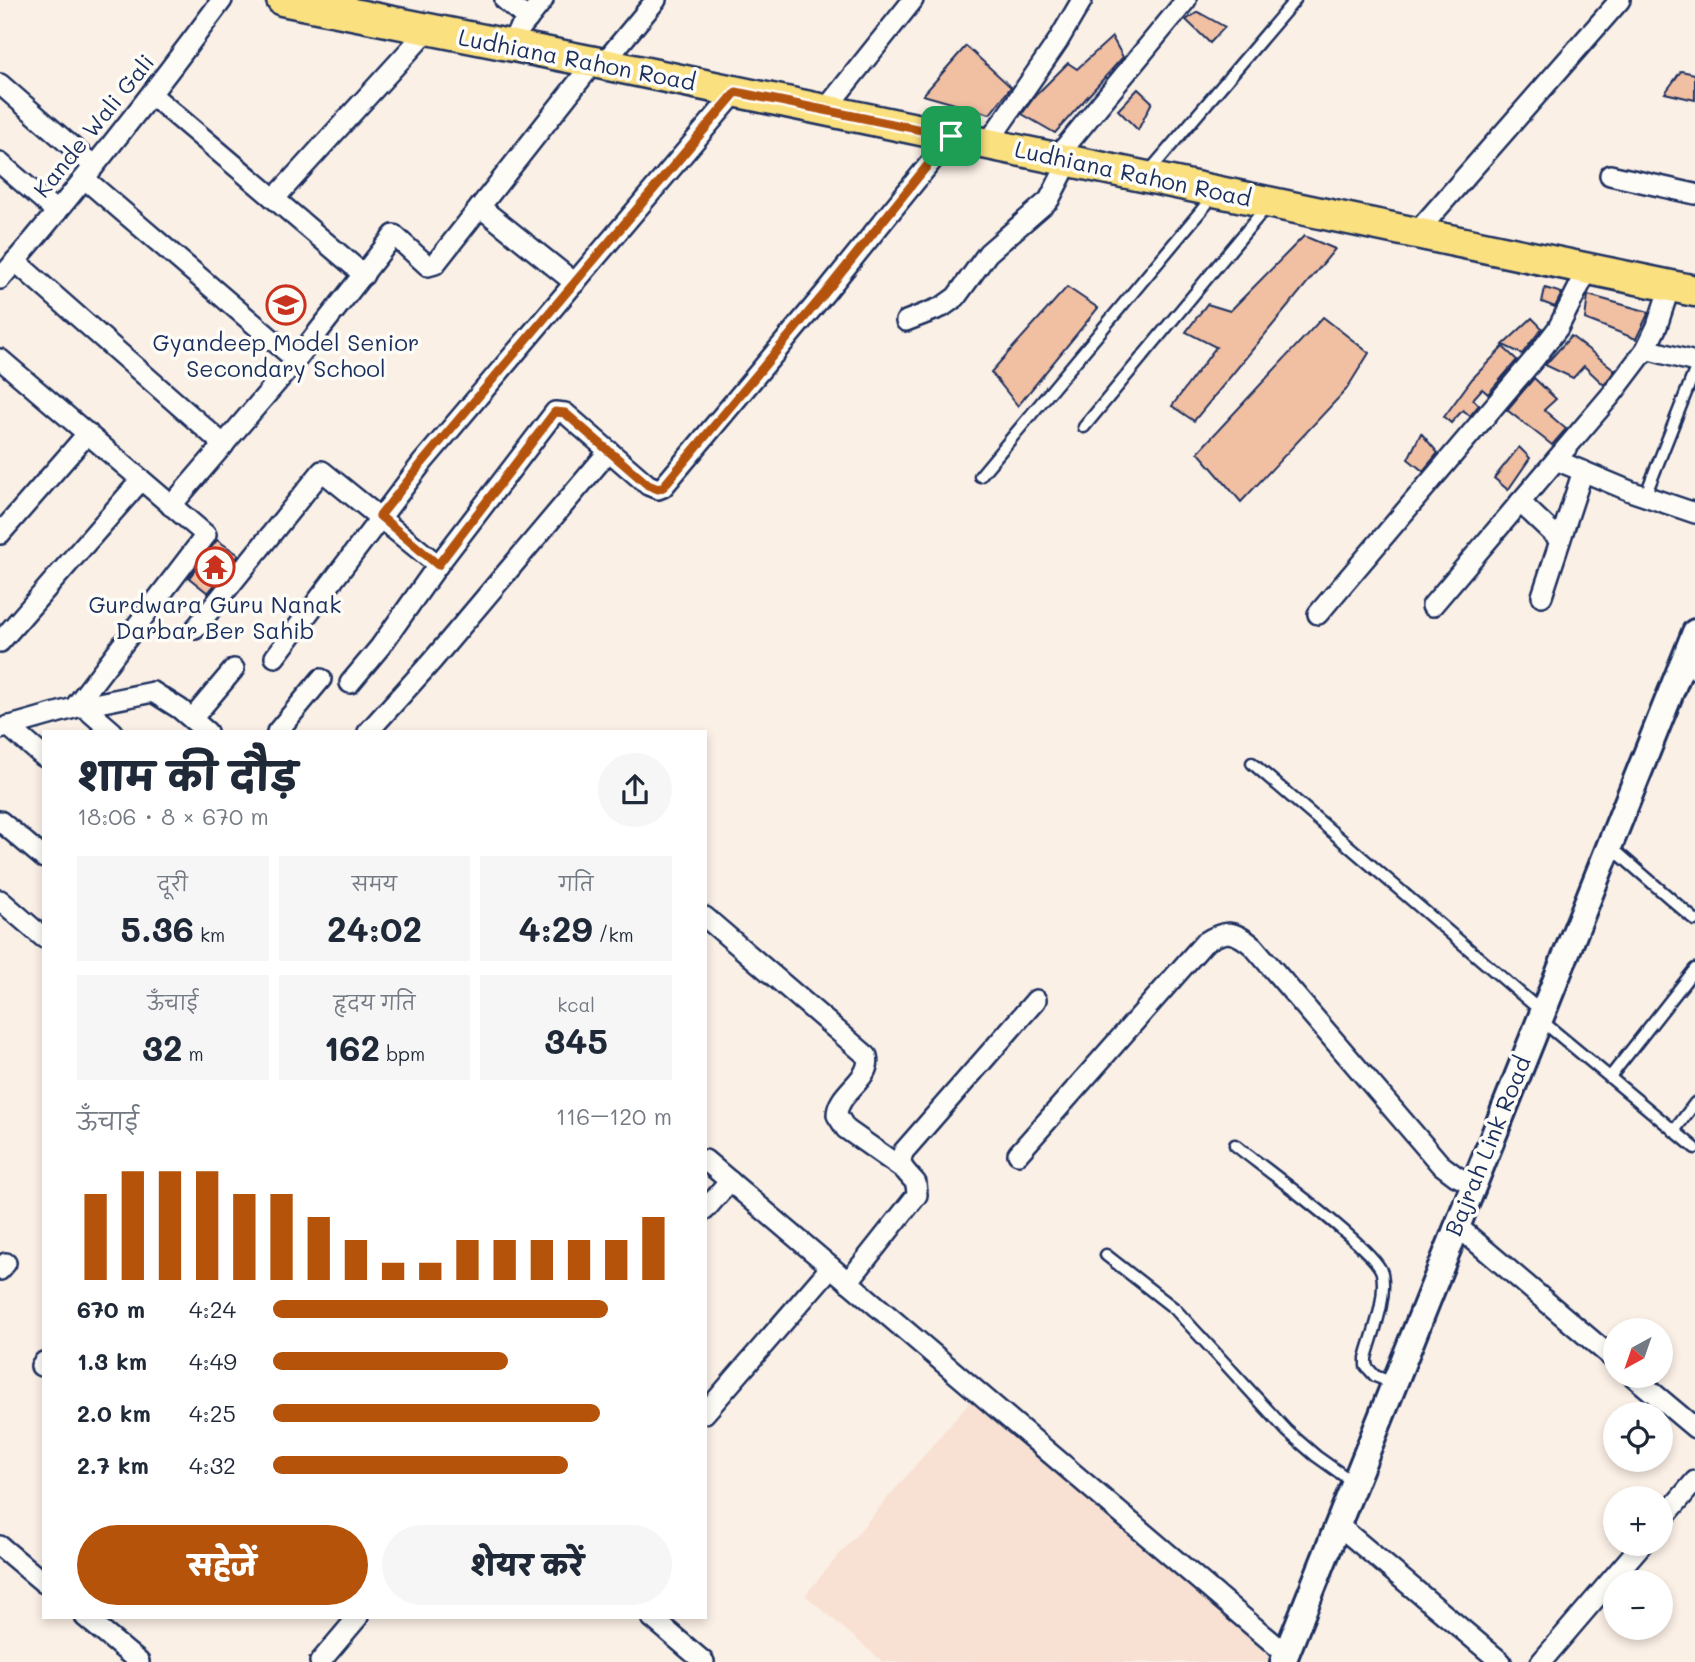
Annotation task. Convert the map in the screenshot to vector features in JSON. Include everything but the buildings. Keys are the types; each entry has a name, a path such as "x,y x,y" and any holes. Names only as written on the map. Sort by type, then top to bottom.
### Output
{"main road":[{"name":"Ludhiana Rahon Road","path":"282,0 326,5 428,30 599,63 1683,289"}],"street":[{"name":"Kande Wali Gali","path":"0,279 90,173 222,0"},
{"path":"505,0 528,19"},
{"path":"507,45 543,0"},
{"path":"171,506 296,360 394,235 428,265 435,264 599,63 656,0"},
{"path":"825,110 913,0"},
{"path":"987,144 1058,41 1082,0"},
{"path":"906,321 942,307 956,297 988,253 1049,200 1063,159 1186,0"},
{"path":"1416,233 1620,0"},
{"path":"274,200 428,30"},
{"path":"2,90 296,360"},
{"path":"275,657 422,463 736,92"},
{"path":"152,95 364,275"},
{"path":"350,683 380,647 438,565 555,412 565,413 648,485 658,489 663,487 825,293 951,136"},
{"path":"0,163 57,212"},
{"path":"1610,175 1695,194"},
{"path":"480,207 575,283"},
{"path":"15,261 223,445"},
{"path":"1318,614 1535,358 1558,328 1588,269"},
{"path":"1432,606 1612,394 1646,349 1657,327 1683,289"},
{"path":"1646,349 1695,362"},
{"path":"0,359 206,535 79,707"},
{"path":"0,534 88,433"},
{"path":"370,730 432,661 609,451"},
{"path":"1556,460 1695,513"},
{"path":"195,629 322,471 438,565"},
{"path":"1542,596 1583,471"},
{"path":"0,642 141,480"},
{"path":"1520,502 1560,540"},
{"name":"Bajrah Link Road","path":"1284,1658 1610,846 1690,667 1695,632"},
{"path":"4,728 79,707 153,692 200,725 234,669"},
{"path":"279,730 321,679"},
{"path":"79,707 110,730"},
{"path":"4,728 42,756"},
{"path":"0,821 42,856"},
{"path":"0,900 42,936"},
{"path":"707,919 869,1060 864,1073 841,1102 837,1115 846,1129 902,1169 916,1183 917,1195 848,1282"},
{"path":"1018,1154 1204,943 1216,935 1231,932 1241,935 1254,946 1440,1164 1473,1184"},
{"path":"902,1169 900,1157 908,1145 1036,1000"},
{"path":"707,1162 1284,1658"},
{"path":"707,1208 730,1181"},
{"path":"1456,1225 1603,1350"},
{"path":"707,1411 831,1268"},
{"path":"1647,1388 1695,1428"},
{"path":"1673,1507 1695,1481"},
{"path":"1338,1525 1501,1662"},
{"path":"0,1546 42,1581"},
{"path":"1541,1662 1632,1556"},
{"path":"87,1619 139,1662"},
{"path":"320,1662 356,1619"},
{"path":"653,1619 704,1662"}],"lane":[{"path":"1144,177 1295,0"},
{"path":"980,476 1217,192"},
{"path":"1084,427 1270,202"},
{"path":"1645,496 1695,370"},
{"path":"1252,764 1695,1149"},
{"path":"1610,846 1695,920"},
{"path":"1610,1077 1695,969"},
{"path":"1674,1131 1695,1103"},
{"path":"1235,1145 1357,1242 1379,1265 1382,1275 1381,1306 1366,1366 1375,1376 1394,1383"},
{"path":"1106,1255 1175,1309 1287,1431 1354,1483"}],"shaded area":[{"path":"976,1394 1278,1652 1274,1662 883,1662 805,1595"}],"place":[{"name":"Gyandeep Model Senior Secondary School","path":"286,305"},
{"name":"Gurdwara Guru Nanak Darbar Ber Sahib","path":"215,567"}],"route":[{"path":"736,92 951,136 825,293 663,487 658,489 648,485 565,413 559,411 551,417 438,565 380,516 736,92"}]}
